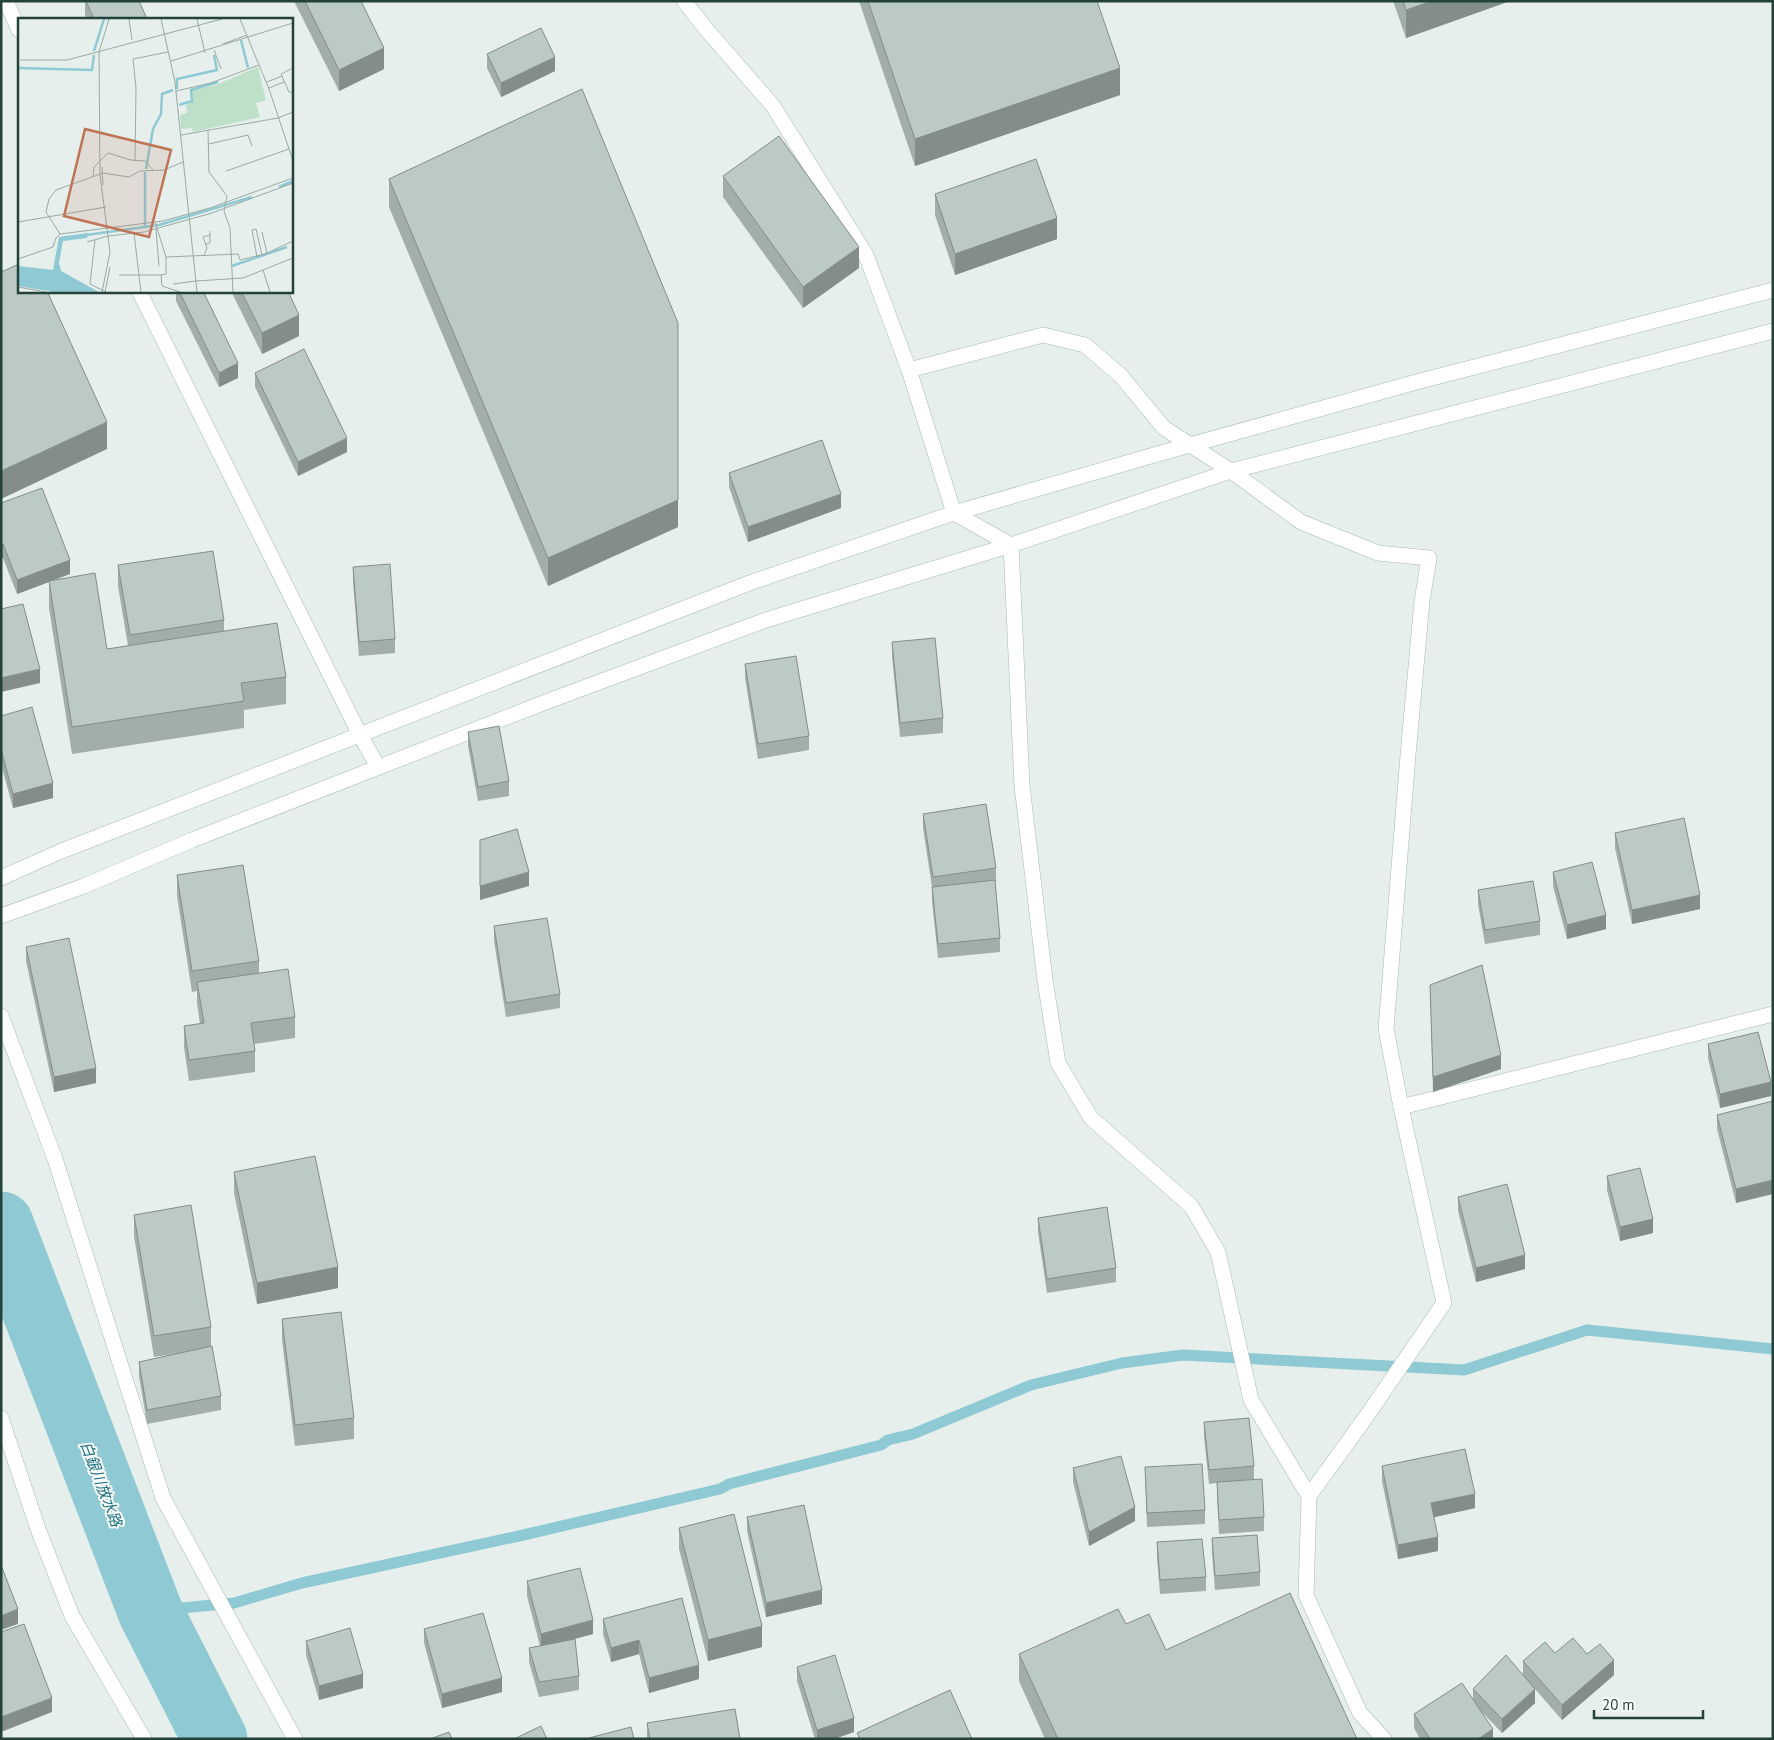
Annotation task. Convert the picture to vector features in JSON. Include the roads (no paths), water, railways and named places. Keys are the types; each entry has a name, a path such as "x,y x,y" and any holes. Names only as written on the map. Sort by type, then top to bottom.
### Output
{"street":[{"path":"6,1 18,28"},
{"path":"684,1 773,106 866,255 909,370 954,513 1011,545"},
{"path":"1,878 59,852 752,582 954,513 1190,445 1420,382 1773,290"},
{"path":"139,292 360,735 378,767"},
{"path":"1,916 84,886 192,840 551,700 766,620 1011,545 1231,471 1773,331"},
{"path":"909,370 1043,335 1085,345 1120,376 1164,428 1231,471 1301,522 1378,553 1429,558 1422,601 1386,1029 1444,1303 1309,1496"},
{"path":"1011,545 1022,786 1045,980 1058,1063 1091,1118 1191,1206 1218,1252 1251,1400 1309,1496 1306,1595 1360,1713 1384,1739"},
{"path":"1401,1107 1773,1014"},
{"path":"1,1016 55,1159 163,1498 295,1739"},
{"path":"2,1422 38,1529 72,1616 144,1739"}],"waterway":[{"name":"白銀川放水路","path":"1,1224 150,1611 215,1739"},
{"path":"150,1611 234,1603 302,1583 519,1536 720,1489 729,1484 881,1445 888,1440 913,1434 1031,1385 1122,1363 1183,1355 1464,1370 1587,1330 1773,1349"}]}
